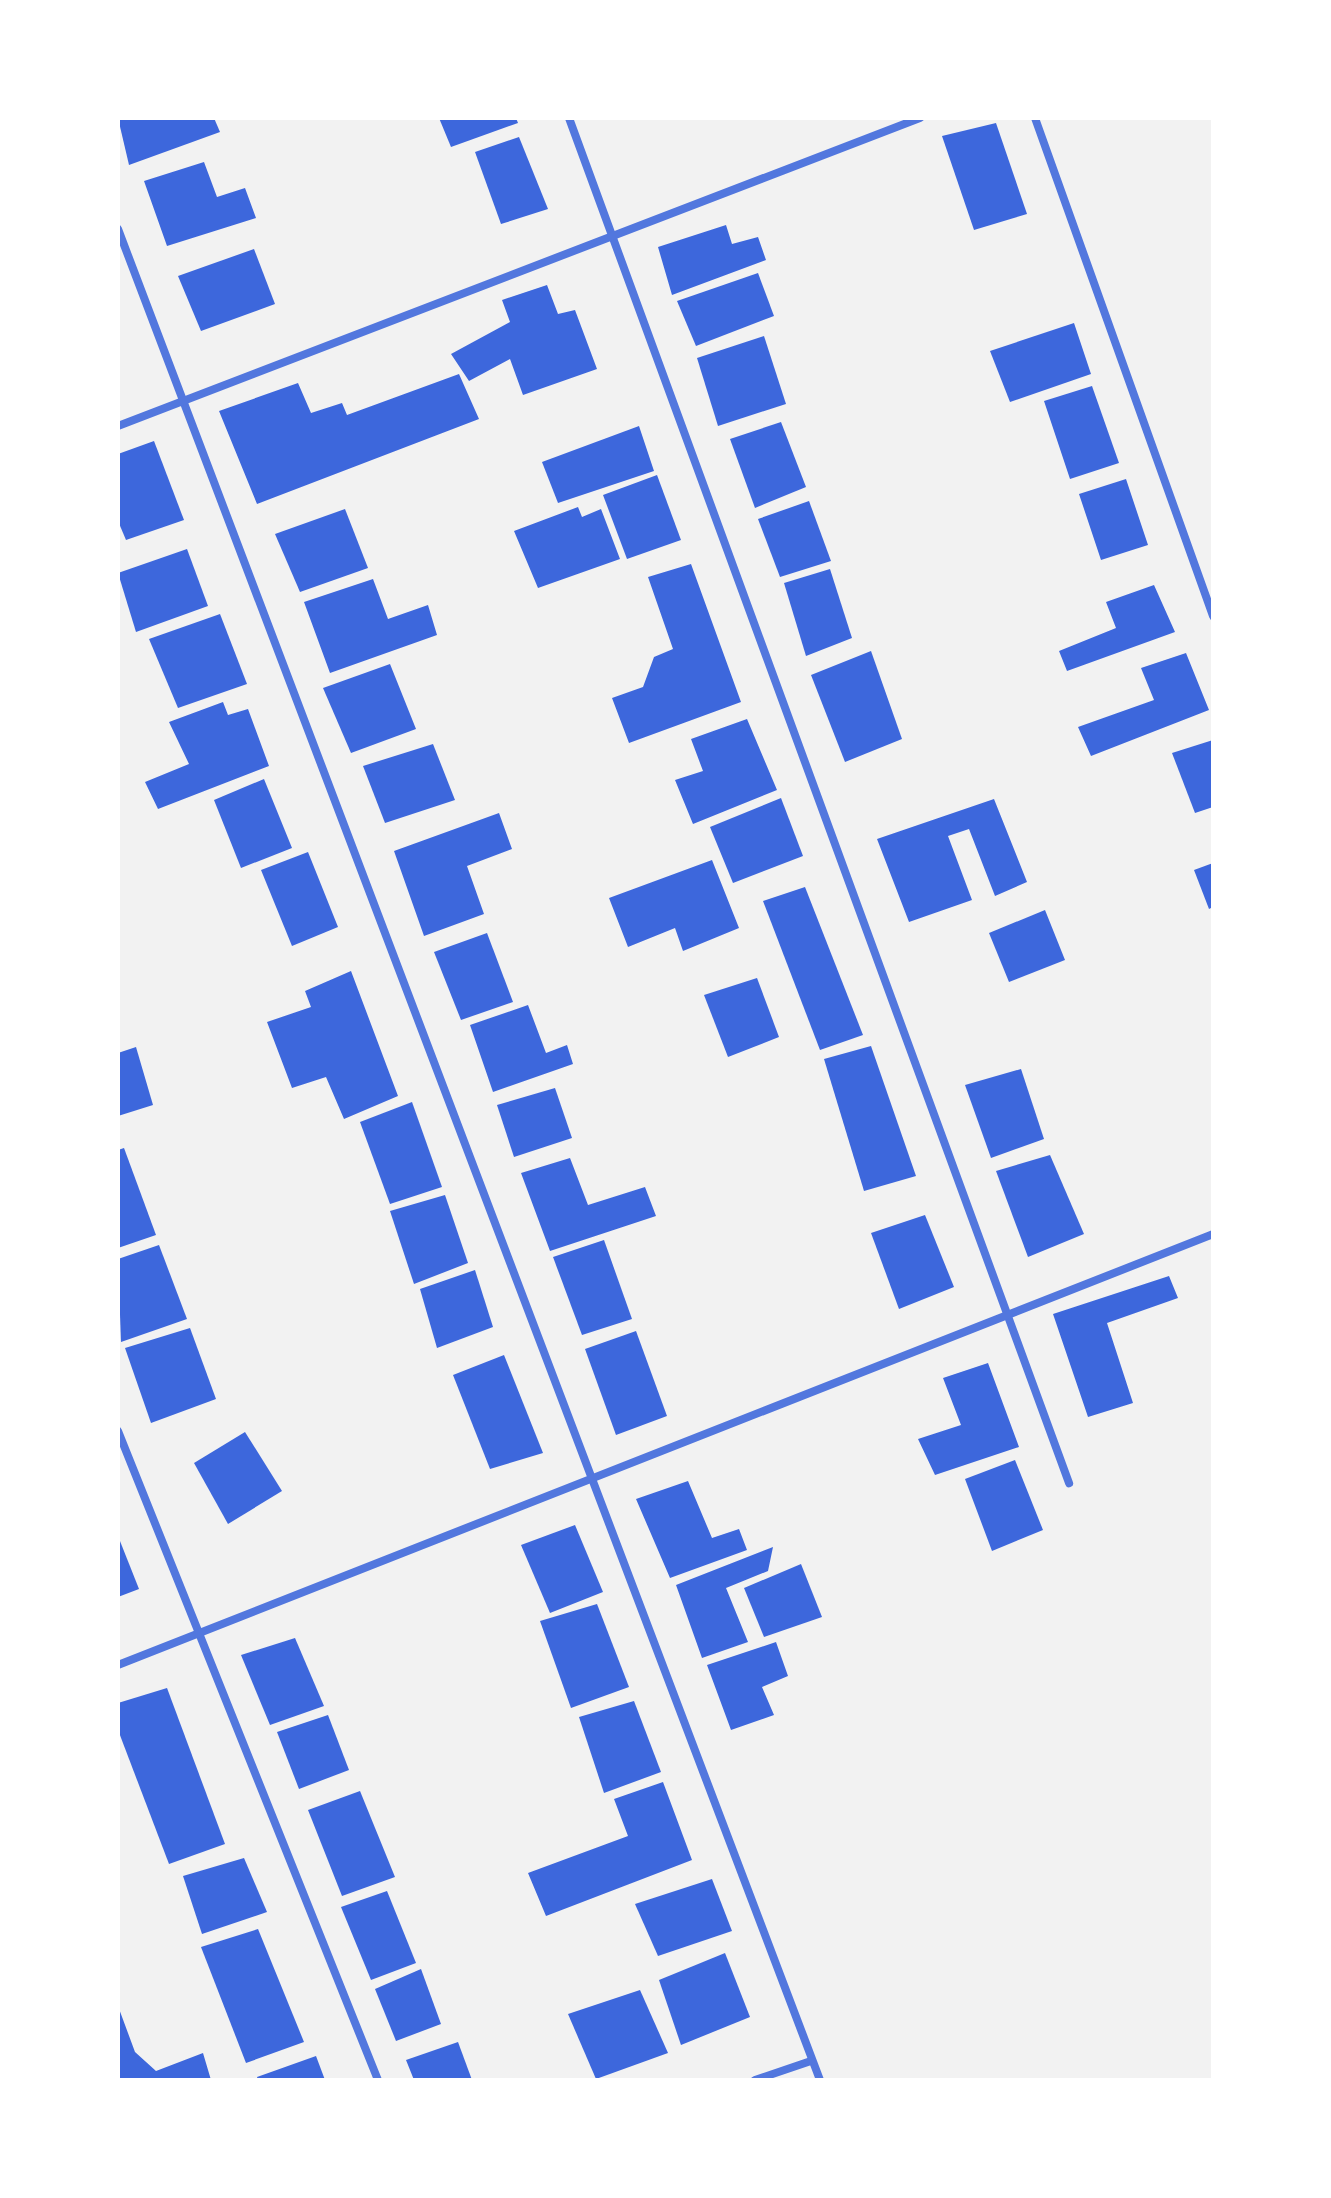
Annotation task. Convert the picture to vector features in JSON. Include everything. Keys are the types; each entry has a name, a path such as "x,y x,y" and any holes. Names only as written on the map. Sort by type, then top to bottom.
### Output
{"street":[{"path":"569,118 609,240 1069,1483"},
{"path":"118,426 185,403 920,118"},
{"path":"1035,118 1213,616"},
{"path":"118,229 591,1484 820,2080"},
{"path":"118,1665 591,1484 1213,1234"},
{"path":"118,1431 378,2080"},
{"path":"755,2080 811,2061"}],"building":[{"path":"118,118 214,118 220,132 129,165"},
{"path":"439,118 516,118 518,123 451,147"},
{"path":"996,123 1027,214 974,230 942,136"},
{"path":"519,137 548,209 501,224 475,152"},
{"path":"204,162 217,197 245,188 256,218 167,246 144,181"},
{"path":"726,225 732,244 758,237 766,260 672,295 658,247"},
{"path":"254,249 275,304 201,331 178,276"},
{"path":"758,273 774,316 696,346 677,301"},
{"path":"547,285 558,314 575,310 597,369 523,395 510,359 469,381 451,354 510,322 502,300"},
{"path":"1074,323 1091,374 1010,402 990,351"},
{"path":"764,336 786,404 718,426 697,358"},
{"path":"459,374 479,419 257,504 219,411 298,383 311,413 342,403 347,415"},
{"path":"1092,386 1119,463 1070,479 1044,401"},
{"path":"781,422 806,487 755,508 730,439"},
{"path":"639,426 654,471 558,503 542,462"},
{"path":"154,441 184,520 126,540 118,521 118,454"},
{"path":"657,475 681,540 627,559 603,495"},
{"path":"1126,479 1148,545 1101,560 1079,494"},
{"path":"809,501 831,561 780,577 758,519"},
{"path":"578,507 582,517 601,509 620,559 538,588 514,531"},
{"path":"345,509 368,568 300,592 275,534"},
{"path":"187,549 208,606 136,632 118,573"},
{"path":"691,564 741,702 629,743 612,698 643,687 654,657 673,649 648,577"},
{"path":"830,569 852,638 806,656 784,583"},
{"path":"373,579 388,619 428,605 437,635 330,673 304,602"},
{"path":"1154,585 1175,632 1067,671 1059,651 1116,628 1106,602"},
{"path":"220,614 247,684 178,708 149,639"},
{"path":"871,651 902,739 845,762 811,675"},
{"path":"1186,653 1209,710 1091,756 1078,727 1154,700 1141,668"},
{"path":"390,664 416,729 351,753 323,688"},
{"path":"223,702 228,715 248,709 269,766 158,809 145,782 189,764 169,722"},
{"path":"747,719 777,790 693,824 675,780 703,771 691,739"},
{"path":"1213,740 1213,807 1195,813 1172,753"},
{"path":"433,744 455,800 385,823 363,766"},
{"path":"264,779 292,848 241,868 214,800"},
{"path":"781,798 803,856 733,883 710,827"},
{"path":"994,799 1027,882 995,896 969,829 948,836 972,900 909,922 877,839"},
{"path":"499,813 512,849 467,866 484,914 424,936 394,851"},
{"path":"308,852 338,927 292,946 261,870"},
{"path":"712,860 739,928 683,951 675,928 628,947 609,898"},
{"path":"1213,863 1213,907 1209,909 1194,870"},
{"path":"805,887 863,1035 820,1050 763,901"},
{"path":"1045,910 1065,960 1009,982 989,933"},
{"path":"487,933 513,1002 461,1020 434,952"},
{"path":"351,971 398,1096 344,1119 326,1077 292,1088 267,1022 311,1007 305,991"},
{"path":"757,978 779,1037 728,1057 704,995"},
{"path":"528,1005 546,1053 567,1045 573,1064 493,1092 470,1025"},
{"path":"871,1046 916,1176 864,1191 824,1059"},
{"path":"136,1047 153,1105 118,1116 118,1053"},
{"path":"1021,1069 1044,1139 991,1158 965,1085"},
{"path":"555,1088 572,1138 514,1157 497,1105"},
{"path":"412,1102 442,1187 390,1204 360,1122"},
{"path":"124,1148 156,1235 118,1248 118,1150"},
{"path":"1050,1155 1084,1234 1028,1257 996,1171"},
{"path":"570,1158 588,1205 645,1187 656,1216 550,1251 521,1173"},
{"path":"445,1195 468,1263 414,1284 390,1211"},
{"path":"925,1215 954,1287 899,1309 871,1233"},
{"path":"604,1240 632,1319 582,1335 553,1257"},
{"path":"159,1245 187,1319 121,1342 118,1259"},
{"path":"475,1270 493,1327 437,1348 420,1289"},
{"path":"1169,1276 1178,1298 1107,1323 1133,1403 1088,1417 1053,1314"},
{"path":"190,1328 216,1399 151,1423 125,1348"},
{"path":"636,1331 667,1416 616,1435 585,1349"},
{"path":"504,1355 543,1453 490,1469 453,1375"},
{"path":"988,1363 1019,1447 935,1475 918,1439 961,1425 943,1378"},
{"path":"245,1432 282,1491 228,1524 194,1463"},
{"path":"1015,1460 1043,1530 992,1551 965,1479"},
{"path":"688,1481 712,1538 739,1529 747,1550 670,1578 636,1499"},
{"path":"575,1525 603,1592 550,1613 521,1545"},
{"path":"118,1536 139,1589 118,1597"},
{"path":"773,1547 768,1571 726,1588 748,1642 702,1658 676,1585"},
{"path":"801,1564 822,1617 764,1637 744,1588"},
{"path":"597,1604 629,1687 571,1708 540,1621"},
{"path":"295,1638 324,1706 270,1725 241,1655"},
{"path":"776,1642 788,1676 762,1687 774,1715 731,1730 707,1665"},
{"path":"167,1688 225,1844 169,1864 118,1730 118,1703"},
{"path":"634,1701 661,1772 604,1793 579,1717"},
{"path":"328,1715 349,1770 299,1789 277,1732"},
{"path":"663,1782 692,1860 546,1916 528,1873 628,1836 614,1799"},
{"path":"360,1791 395,1877 342,1896 308,1810"},
{"path":"244,1858 267,1912 202,1934 183,1876"},
{"path":"712,1879 732,1931 658,1956 635,1904"},
{"path":"387,1891 416,1963 371,1980 341,1907"},
{"path":"258,1929 304,2042 246,2063 201,1947"},
{"path":"725,1953 750,2017 681,2045 659,1980"},
{"path":"421,1969 441,2024 396,2041 375,1989"},
{"path":"640,1990 668,2053 596,2079 568,2014"},
{"path":"118,2006 135,2052 156,2071 203,2053 211,2080 118,2080"},
{"path":"458,2042 472,2080 414,2080 406,2060"},
{"path":"316,2056 325,2080 258,2080 257,2077"}]}
